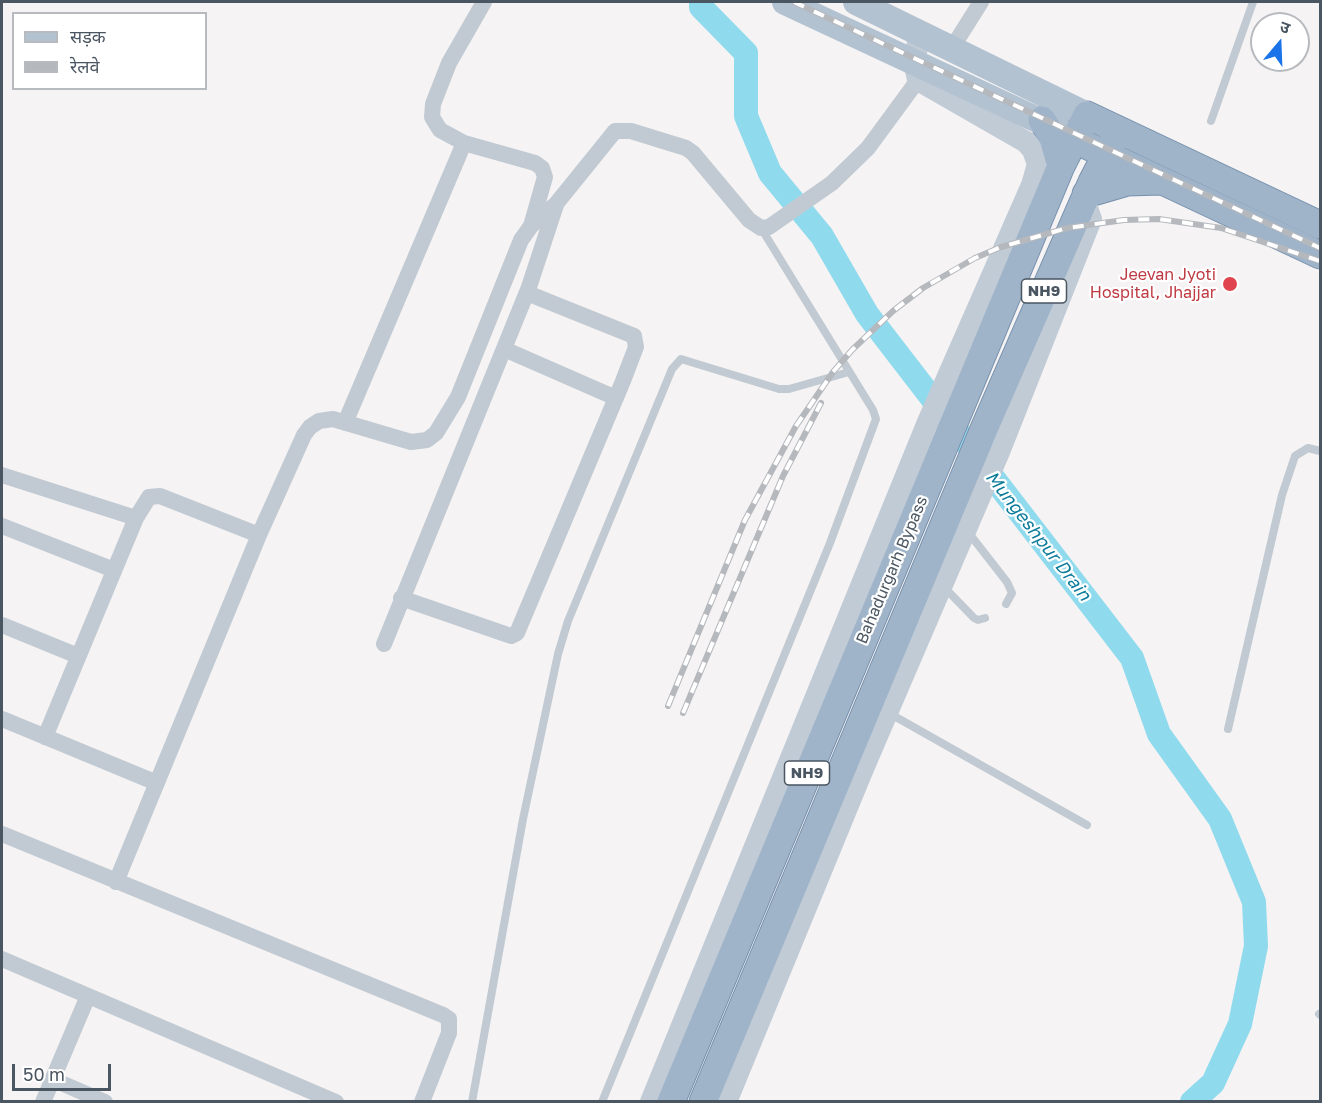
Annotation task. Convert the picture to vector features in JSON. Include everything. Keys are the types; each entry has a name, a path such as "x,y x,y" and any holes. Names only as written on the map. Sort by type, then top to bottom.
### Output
{"highway":[{"path":"1087,116 1320,225"},
{"name":"Bahadurgarh Bypass","path":"668,1098 945,445 958,386 1073,139 1087,116"},
{"path":"1042,120 1053,138 1061,166"},
{"name":"Bahadurgarh Bypass","path":"703,1101 972,487 984,429 1085,197 1105,153 1119,130"},
{"path":"1073,139 1320,255"},
{"path":"1085,197 1127,182 1166,181"}],"main road":[{"path":"668,1098 928,422 958,386 1038,164 1033,150 1026,142 916,70 785,2"},
{"path":"859,2 1087,116"},
{"path":"916,70 920,34"},
{"path":"916,70 1042,120 1073,139"},
{"path":"726,1101 887,712 966,529 972,487 999,452 1091,219 1085,197"}],"street":[{"path":"484,2 449,63 433,104 432,117 440,130 464,143 535,163 542,168 545,177 531,226"},
{"path":"952,48 981,2"},
{"path":"116,882 259,535 304,435 320,421 333,419 411,442 428,440 436,433 458,396 521,240 531,226 556,204 611,134 619,129 678,145 693,153 749,220 761,228 769,227 832,183 868,148 916,70"},
{"path":"345,423 464,143"},
{"path":"384,644 527,293 556,204"},
{"path":"401,598 511,636 517,633 616,398 636,348 634,336 527,293"},
{"path":"504,349 616,398"},
{"path":"2,475 136,518"},
{"path":"45,737 136,518 149,497 160,496 259,535"},
{"path":"2,526 114,570"},
{"path":"2,625 78,656"},
{"path":"2,719 157,783"},
{"path":"2,834 443,1015 449,1019 449,1033 422,1101"},
{"path":"2,959 336,1101"},
{"path":"43,1101 88,996"},
{"path":"52,1079 105,1101"}],"lane":[{"path":"1211,121 1253,2"},
{"path":"602,1101 830,543 874,424 873,410 761,228"},
{"path":"472,1101 515,863 558,654 568,621 672,369 681,359 789,390 849,372"},
{"path":"1228,729 1282,495 1295,456 1308,448 1320,451"},
{"path":"966,529 1007,582 1012,593 1006,604"},
{"path":"942,584 974,618 978,620 985,618"},
{"path":"887,712 1087,825"}],"waterway":[{"name":"Mungeshpur Drain","path":"701,2 701,7 746,53 746,116 770,173 822,236 867,314 1132,658 1159,734 1220,819 1254,902 1256,946 1240,1024 1213,1083 1192,1102"}],"railway":[{"path":"794,2 1320,248"},
{"path":"668,706 745,520 796,426 833,372 852,350 893,311 923,288 975,258 1001,247 1067,228 1124,220 1159,219 1221,228 1320,261"},
{"path":"683,713 783,476 821,403"}],"place":[{"name":"Jeevan Jyoti Hospital, Jhajjar","path":"1230,284"}]}
